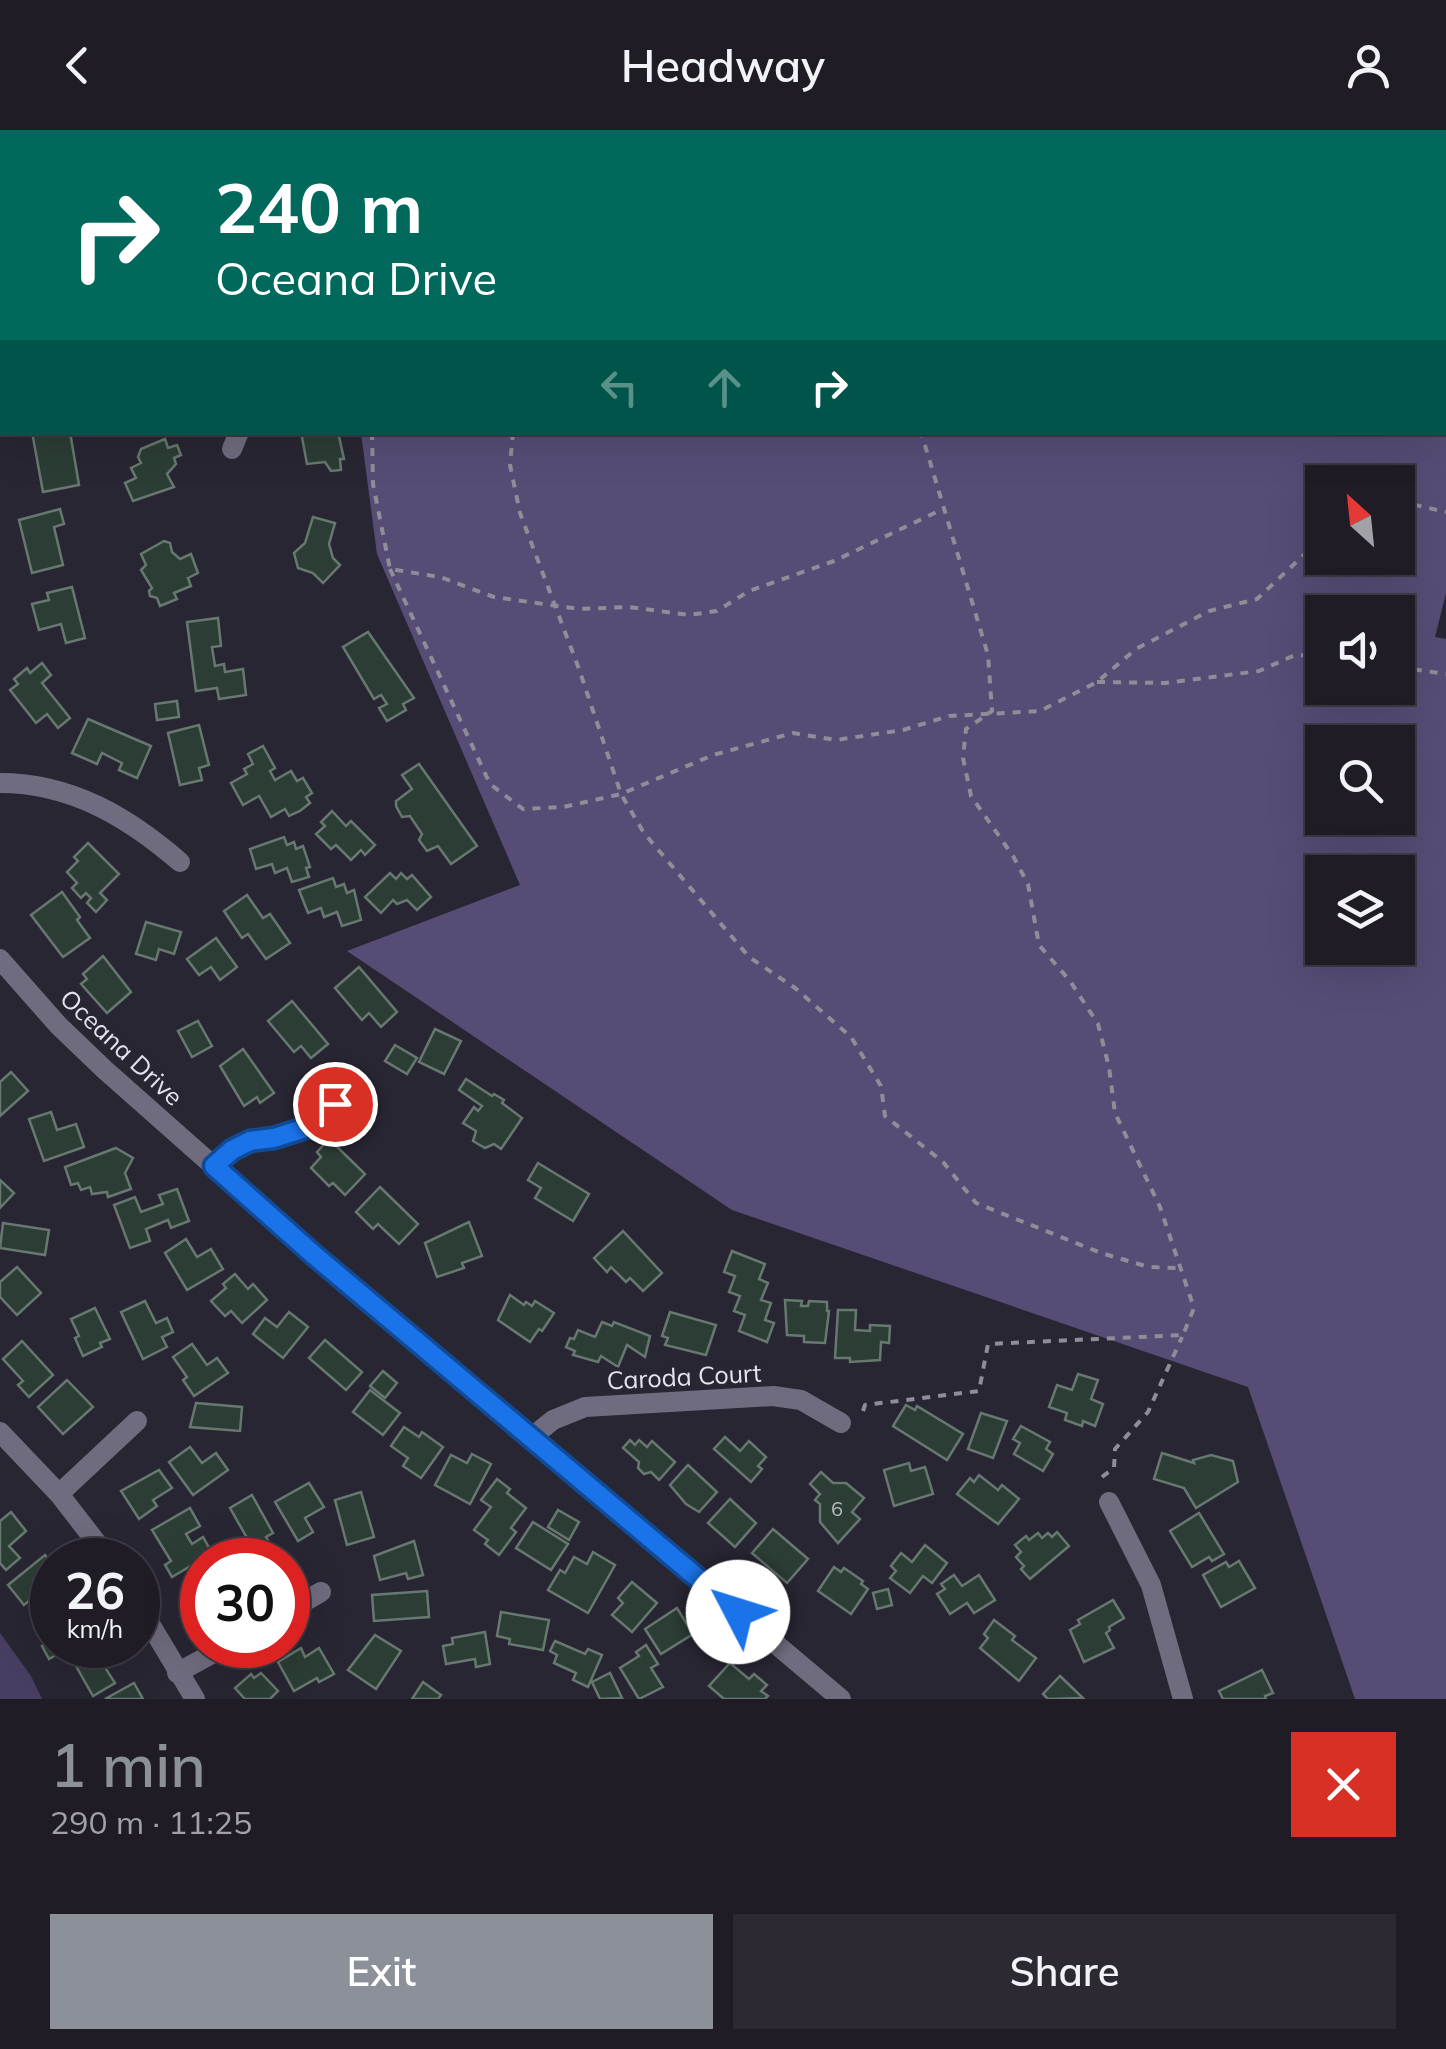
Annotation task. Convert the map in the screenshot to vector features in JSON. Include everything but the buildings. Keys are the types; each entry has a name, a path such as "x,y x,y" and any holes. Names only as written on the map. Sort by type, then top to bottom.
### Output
{"street":[{"path":"0,784 44,787 103,807 141,828 180,862"},
{"name":"Oceana Drive","path":"0,959 58,1025 214,1166 828,1695"},
{"name":"Caroda Court","path":"532,1437 554,1420 585,1407 773,1396 801,1400 841,1423"},
{"path":"58,1494 137,1421"},
{"path":"0,1432 93,1538"},
{"path":"1108,1502 1151,1585 1183,1699"},
{"path":"310,1599 322,1592"},
{"path":"160,1642 195,1699"},
{"path":"178,1674 188,1668"}],"lane":[{"path":"214,1166 250,1141 312,1126 335,1104"}],"path":[{"path":"372,435 373,484 390,569 490,784 523,809 563,807 621,794 713,756 793,733 836,740 902,730 949,716 1040,711 1097,682 1136,649 1209,611 1257,599 1305,554"},
{"path":"513,435 510,465 520,514 621,794 644,832 749,957 795,988 851,1037 881,1086 885,1116 943,1162 976,1203 1101,1253 1150,1267 1179,1268"},
{"path":"922,435 988,655 992,712"},
{"path":"1415,505 1446,512"},
{"path":"390,569 440,577 494,596 579,609 629,606 688,615 717,611 750,591 834,561 945,508"},
{"path":"1097,682 1165,683 1259,670 1295,655 1305,655"},
{"path":"1415,669 1446,674"},
{"path":"992,712 966,729 963,758 971,796 1028,884 1038,946 1070,981 1098,1024 1109,1067 1114,1113 1160,1207 1194,1308 1148,1412 1115,1449 1114,1468 1102,1477"},
{"path":"863,1410 866,1405 979,1391 988,1344 1183,1335"}],"shaded area":[{"path":"361,435 1446,435 1446,593 1435,637 1446,639 1446,1699 1355,1699 1248,1387 732,1210 347,951 520,885 377,554"},
{"path":"0,1633 31,1676 42,1699 0,1699"}],"route":[{"path":"335,1104 312,1126 250,1141 214,1166 738,1612"}]}
